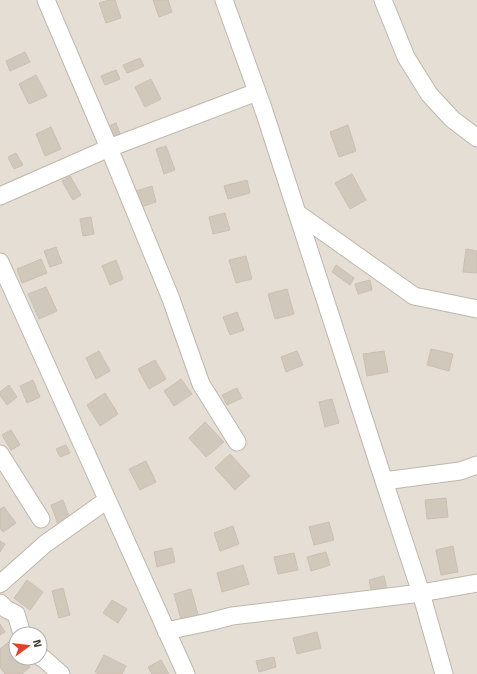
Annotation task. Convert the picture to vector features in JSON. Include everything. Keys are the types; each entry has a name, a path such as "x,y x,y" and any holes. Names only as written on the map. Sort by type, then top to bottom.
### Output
{"street":[{"path":"46,0 109,148 170,299 201,384 237,442"},
{"path":"224,0 257,92 297,213 421,593 444,674"},
{"path":"383,0 406,57 429,94 452,119 477,138"},
{"path":"0,196 109,148 257,92"},
{"path":"297,213 414,296 477,309"},
{"path":"0,262 186,674"},
{"path":"0,454 41,519"},
{"path":"384,481 460,471 477,466"},
{"path":"0,584 45,544 107,500"},
{"path":"166,631 232,616 421,593 477,583"},
{"path":"0,604 6,610 16,614 20,626"},
{"path":"48,663 61,674"}],"shaded area":[{"path":"0,0 477,0 477,674 0,674"}],"building":[{"path":"115,0 121,18 106,23 99,3"},
{"path":"153,0 168,0 172,12 159,17"},
{"path":"25,52 30,62 10,71 6,61"},
{"path":"140,58 144,66 127,73 123,65"},
{"path":"116,70 120,79 105,85 101,76"},
{"path":"36,75 47,96 29,104 19,84"},
{"path":"151,79 161,99 145,107 135,87"},
{"path":"116,123 120,134 111,138 106,127"},
{"path":"348,125 356,151 339,157 330,132"},
{"path":"51,127 61,149 45,156 36,134"},
{"path":"166,146 175,170 164,174 156,149"},
{"path":"16,153 23,165 14,169 8,157"},
{"path":"352,174 366,200 350,209 335,183"},
{"path":"70,176 81,195 73,200 62,181"},
{"path":"247,180 250,193 228,199 224,186"},
{"path":"152,186 156,202 141,207 136,191"},
{"path":"225,213 230,230 213,234 209,217"},
{"path":"91,217 94,234 83,236 80,219"},
{"path":"56,247 62,263 50,267 44,251"},
{"path":"466,249 477,251 477,273 463,272"},
{"path":"246,256 252,279 236,283 229,260"},
{"path":"41,259 47,273 22,283 17,269"},
{"path":"116,260 123,279 110,285 102,266"},
{"path":"336,265 354,278 350,285 332,272"},
{"path":"370,280 372,290 358,294 355,284"},
{"path":"46,287 57,311 39,319 28,294"},
{"path":"287,289 294,314 275,319 268,294"},
{"path":"237,312 244,330 230,335 223,317"},
{"path":"431,349 453,354 449,371 427,365"},
{"path":"99,351 110,371 96,379 86,358"},
{"path":"297,351 303,365 286,372 281,357"},
{"path":"384,351 388,372 367,376 363,354"},
{"path":"155,360 166,379 149,389 138,369"},
{"path":"181,379 192,394 174,406 164,391"},
{"path":"33,380 40,397 27,403 20,386"},
{"path":"9,385 17,397 7,405 0,395 0,392"},
{"path":"237,388 242,398 227,405 222,395"},
{"path":"105,393 118,414 100,426 87,405"},
{"path":"332,399 339,423 325,427 319,402"},
{"path":"205,422 224,442 206,457 189,438"},
{"path":"11,430 20,445 11,450 2,435"},
{"path":"66,445 70,453 60,457 56,449"},
{"path":"230,454 250,476 235,490 215,468"},
{"path":"146,461 156,482 140,490 129,469"},
{"path":"446,498 448,517 427,519 425,500"},
{"path":"63,500 70,519 58,524 51,505"},
{"path":"4,507 16,523 3,532 0,528 0,509"},
{"path":"329,522 334,540 314,545 309,527"},
{"path":"233,526 239,544 220,551 214,533"},
{"path":"0,541 5,544 0,552"},
{"path":"453,546 458,572 441,575 436,550"},
{"path":"172,548 175,562 157,567 154,552"},
{"path":"326,552 330,565 311,571 307,557"},
{"path":"294,553 298,570 278,574 274,557"},
{"path":"243,565 249,584 222,592 217,573"},
{"path":"384,576 387,590 372,593 369,580"},
{"path":"27,580 43,592 30,610 14,598"},
{"path":"63,588 70,615 59,618 52,591"},
{"path":"191,589 199,618 182,623 174,594"},
{"path":"112,600 127,609 118,623 103,613"},
{"path":"0,624 5,632 0,635"},
{"path":"317,632 321,648 297,654 293,638"},
{"path":"8,643 8,666 30,667 22,674 5,674 0,667 0,649"},
{"path":"104,655 126,666 122,674 99,674 95,672"},
{"path":"274,657 276,667 259,672 256,661"},
{"path":"161,660 169,674 152,674 148,667"}]}
